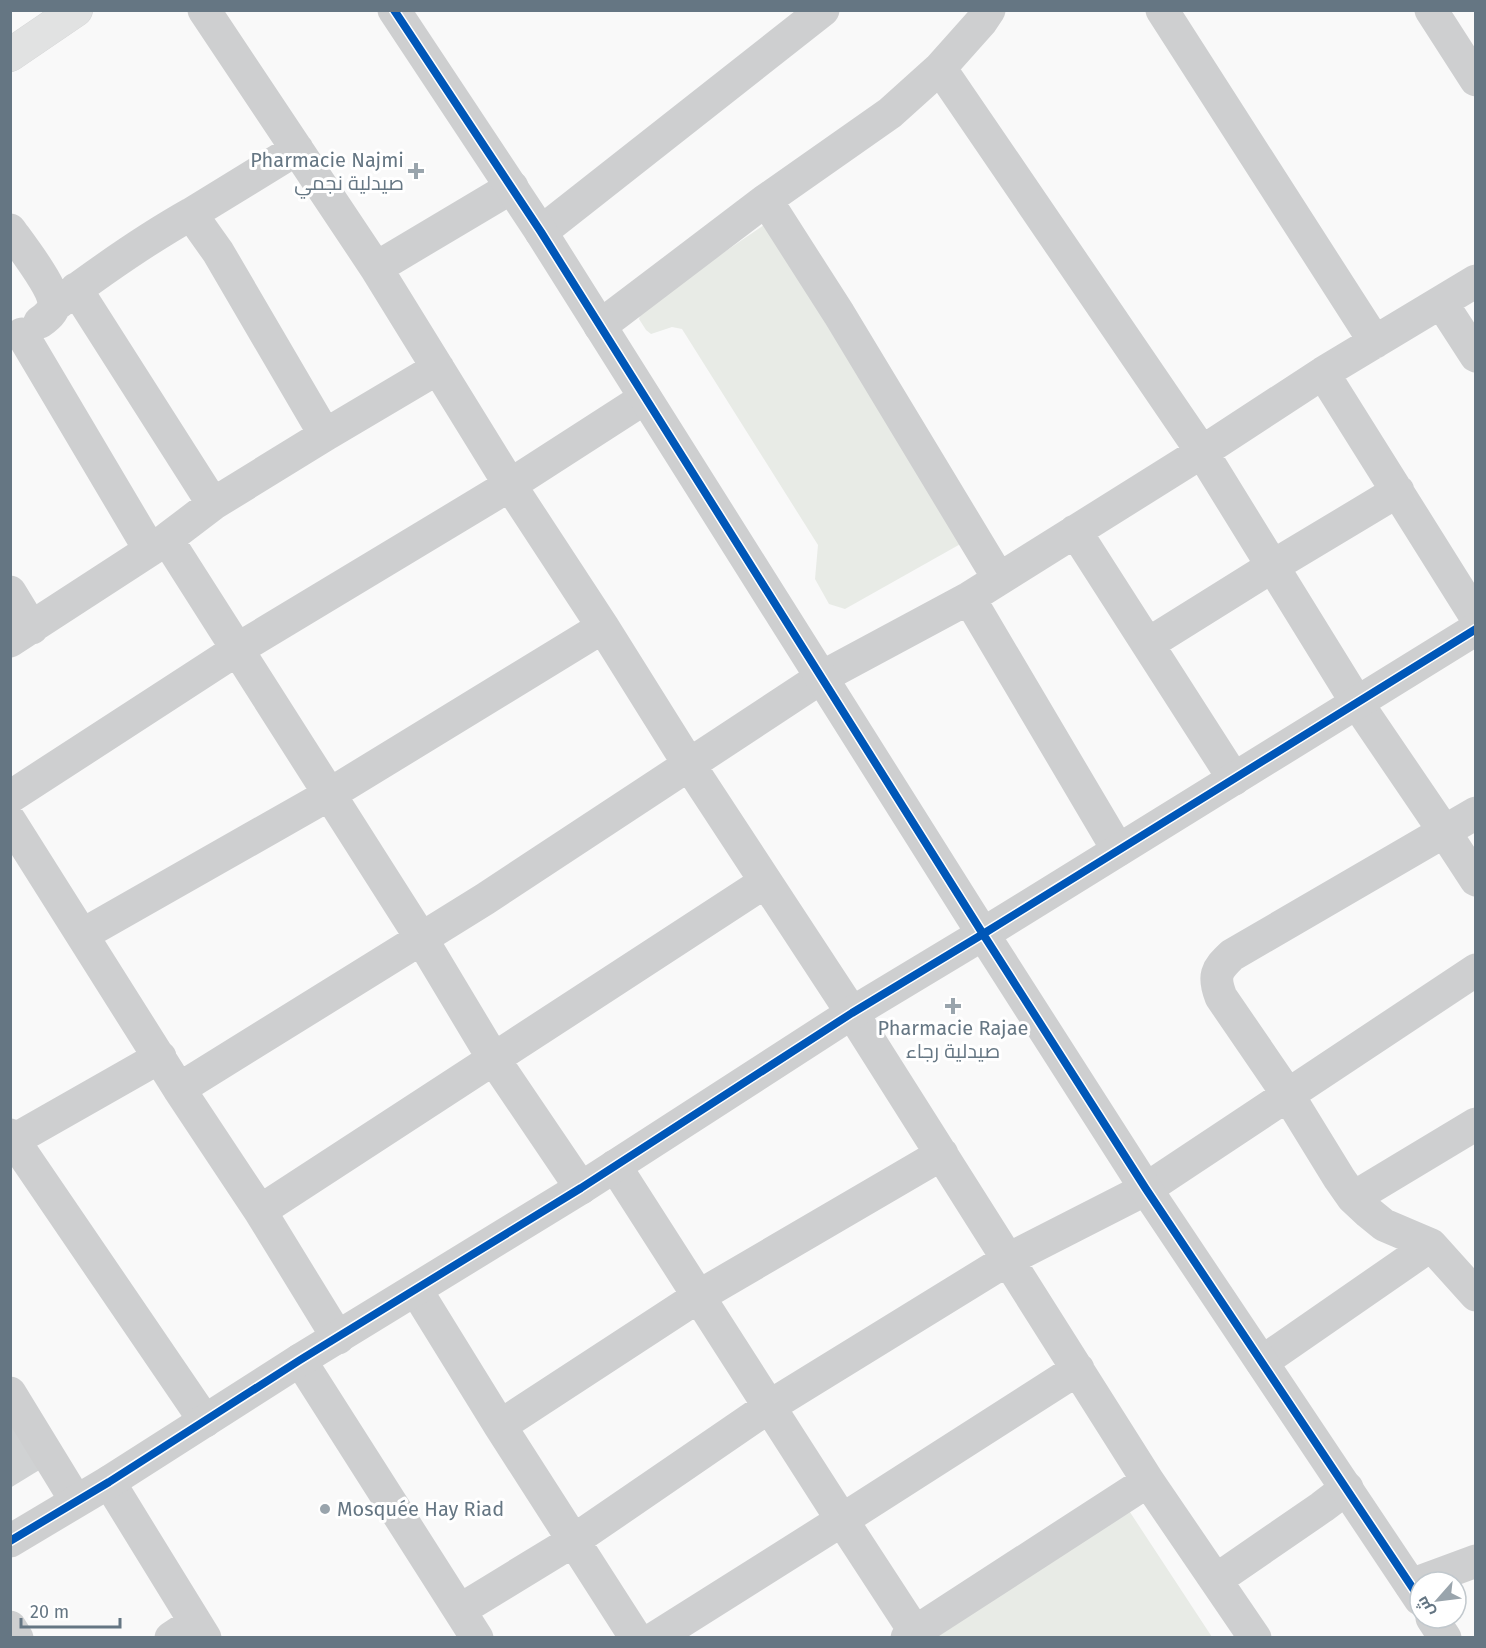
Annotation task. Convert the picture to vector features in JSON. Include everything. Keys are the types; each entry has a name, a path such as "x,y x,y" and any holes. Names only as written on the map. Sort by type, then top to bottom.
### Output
{"main road":[{"path":"10,55 76,10"}],"street":[{"path":"204,10 376,268 510,485 765,882 852,1013 1148,1481 1255,1638"},
{"path":"394,10 541,232 1146,1189 1408,1580"},
{"path":"541,232 823,10"},
{"path":"600,326 766,200 890,113 940,68 981,22 988,10"},
{"path":"1162,10 1375,342"},
{"path":"1431,10 1474,76"},
{"path":"940,68 1202,452 1357,703 1476,880"},
{"path":"297,149 129,251 65,297 45,318 16,337 159,545 238,648 421,938 493,1058 581,1188"},
{"path":"376,268 512,187"},
{"path":"766,200 845,324 999,579"},
{"path":"191,214 218,252 325,435"},
{"path":"10,230 45,281 52,296 65,297"},
{"path":"179,1089 485,899 822,677 969,598 1323,373 1476,280"},
{"path":"65,297 213,504"},
{"path":"1441,302 1476,356"},
{"path":"10,592 21,634 159,545 213,504 438,368"},
{"path":"1323,373 1476,617"},
{"path":"10,797 238,648 510,485 645,398"},
{"path":"1148,644 1398,491"},
{"path":"1075,531 1233,778"},
{"path":"969,598 1118,850"},
{"path":"82,935 330,794 603,627"},
{"path":"10,1541 109,1482 300,1360 615,1167 852,1013 1476,629"},
{"path":"1476,813 1232,955 1220,965 1216,984 1221,997 1288,1095 1338,1178 1353,1198 1384,1225 1431,1245 1476,1296"},
{"path":"10,821 159,1058 260,1211 338,1338"},
{"path":"260,1211 765,882"},
{"path":"460,1610 573,1541 770,1406 1007,1260 1146,1189 1476,970"},
{"path":"159,1058 12,1137 205,1421"},
{"path":"1353,1198 1476,1124"},
{"path":"500,1426 699,1296 942,1154"},
{"path":"615,1167 770,1406 914,1636 1148,1481"},
{"path":"1262,1362 1431,1245"},
{"path":"416,1290 636,1638"},
{"path":"300,1360 477,1638"},
{"path":"655,1638 1078,1369"},
{"path":"10,1393 76,1501"},
{"path":"109,1482 190,1632"},
{"path":"1215,1580 1347,1488"},
{"path":"1459,1570 1476,1561"},
{"path":"10,1627 17,1638"}],"shaded area":[{"path":"770,221 964,542 845,609 829,604 815,579 818,545 682,329 672,327 651,334 639,319 642,308"},
{"path":"1122,1500 1212,1637 909,1638"}],"building":[{"path":"10,1419 41,1469 10,1488"}],"cycle path":[{"path":"394,10 541,232 1146,1189 1408,1581"},
{"path":"10,1541 109,1482 300,1360 581,1188 852,1013 1476,629"}],"place":[{"name":"Pharmacie Najmi صيدلية نجمي","path":"416,171"},
{"name":"Pharmacie Rajae صيدلية رجاء","path":"953,1006"},
{"name":"Mosquée Hay Riad","path":"325,1509"}]}
